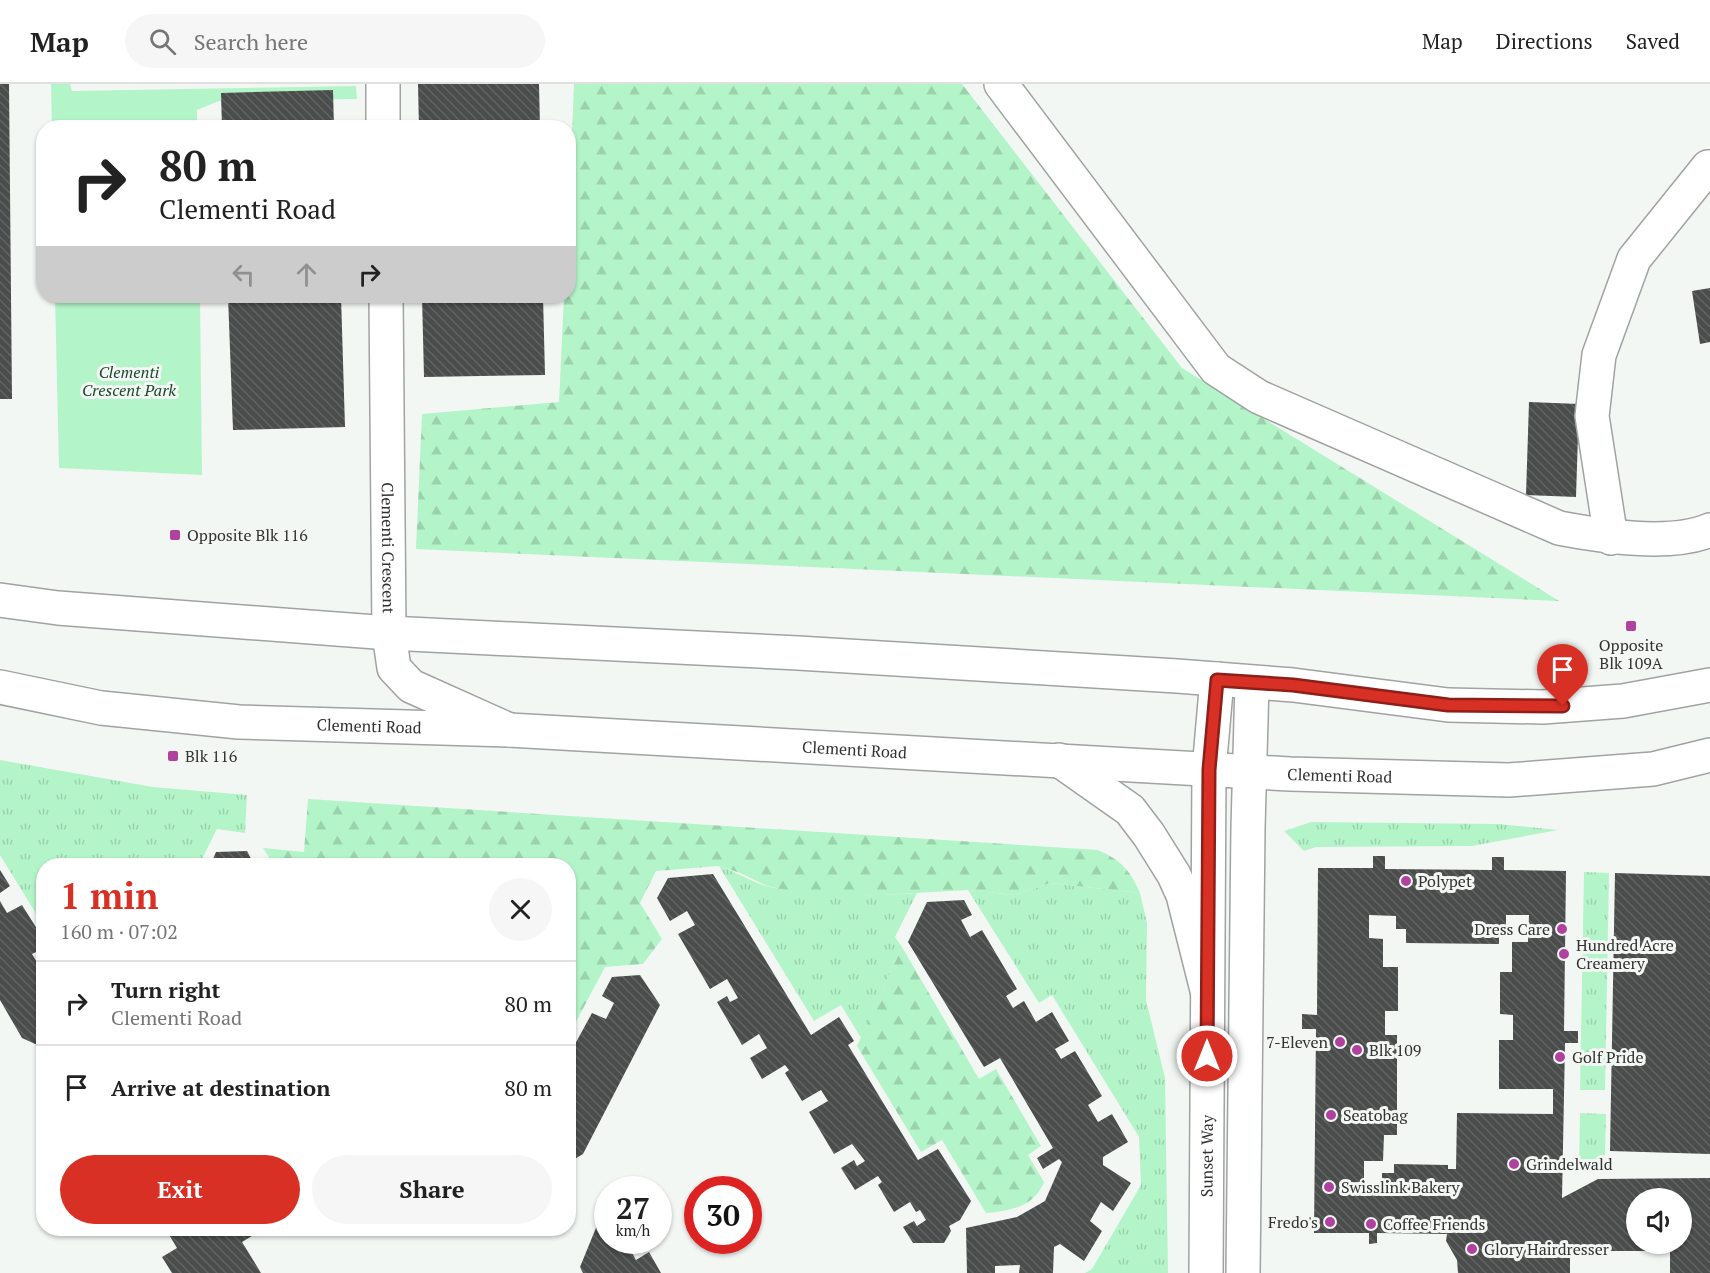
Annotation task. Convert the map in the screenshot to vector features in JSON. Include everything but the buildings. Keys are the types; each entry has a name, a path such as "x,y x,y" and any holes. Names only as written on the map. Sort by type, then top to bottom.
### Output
{"main road":[{"path":"383,84 383,120"},
{"path":"1001,84 1216,369 1259,397 1559,528 1611,538 1695,536 1710,530"},
{"path":"1611,538 1592,416 1599,355 1634,259 1708,167"},
{"name":"Clementi Crescent","path":"386,303 389,633 394,668 411,686 509,730"},
{"path":"0,600 58,608 389,633 798,653 1293,685 1448,705 1543,707 1623,701 1710,685"},
{"name":"Sunset Way","path":"1206,1273 1209,770 1217,680"},
{"path":"1243,1273 1252,683"},
{"name":"Clementi Road","path":"0,687 101,708 239,722 509,730 1250,772 1509,780 1653,769 1710,755"},
{"path":"1059,760 1130,810 1149,835 1174,875 1183,895 1207,990"}],"green space":[{"path":"51,84 70,84 72,91 356,86 357,99 219,101 197,110 197,120 52,120"},
{"path":"574,84 962,84 1182,368 1559,601 416,549 422,414 559,402 564,303 576,303 576,120 573,120"},
{"name":"Clementi Crescent Park","path":"55,303 200,303 202,475 59,468"},
{"path":"0,760 153,787 247,795 245,833 217,829 202,858 36,858 36,914 0,855"},
{"path":"308,799 1098,850 1124,867 1140,893 1050,883 1015,895 968,890 846,897 802,894 767,886 719,866 656,871 640,903 662,939 643,964 605,967 576,1022 576,858 269,858 263,848 304,852"},
{"path":"1311,822 1498,824 1558,830 1472,846 1316,847 1304,851 1284,831"},
{"path":"719,866 764,885 788,891 861,896 917,893 895,937 902,947 861,1038 841,1005 814,1021"},
{"path":"1584,872 1609,873 1605,1090 1580,1090"},
{"path":"1050,883 1140,893 1147,923 1146,1000 1165,1078 1168,1273 1085,1273 1092,1269 1141,1185 1139,1137 1052,995 1039,1003 968,890 1015,895"},
{"path":"902,947 979,1079 996,1069 1041,1146 1028,1155 1044,1182 1034,1197 1020,1206 986,1213 942,1140 921,1152 857,1046"},
{"path":"1580,1113 1606,1114 1605,1155 1579,1169"}],"place":[{"name":"Opposite Blk 116","path":"175,535"},
{"name":"Opposite Blk 109A","path":"1631,626"},
{"name":"Blk 116","path":"173,756"},
{"name":"Polypet","path":"1406,881"},
{"name":"Dress Care","path":"1562,929"},
{"name":"Hundred Acre Creamery","path":"1564,954"},
{"name":"7-Eleven","path":"1340,1042"},
{"name":"Blk 109","path":"1357,1050"},
{"name":"Golf Pride","path":"1560,1057"},
{"name":"Seatobag","path":"1331,1115"},
{"name":"Grindelwald","path":"1514,1164"},
{"name":"Swisslink Bakery","path":"1329,1187"},
{"name":"Fredo's","path":"1330,1222"},
{"name":"Coffee Friends","path":"1371,1224"},
{"name":"Glory Hairdresser","path":"1472,1249"}],"route":[{"path":"1207,1056 1209,770 1217,680 1293,685 1448,705 1563,706"}]}
